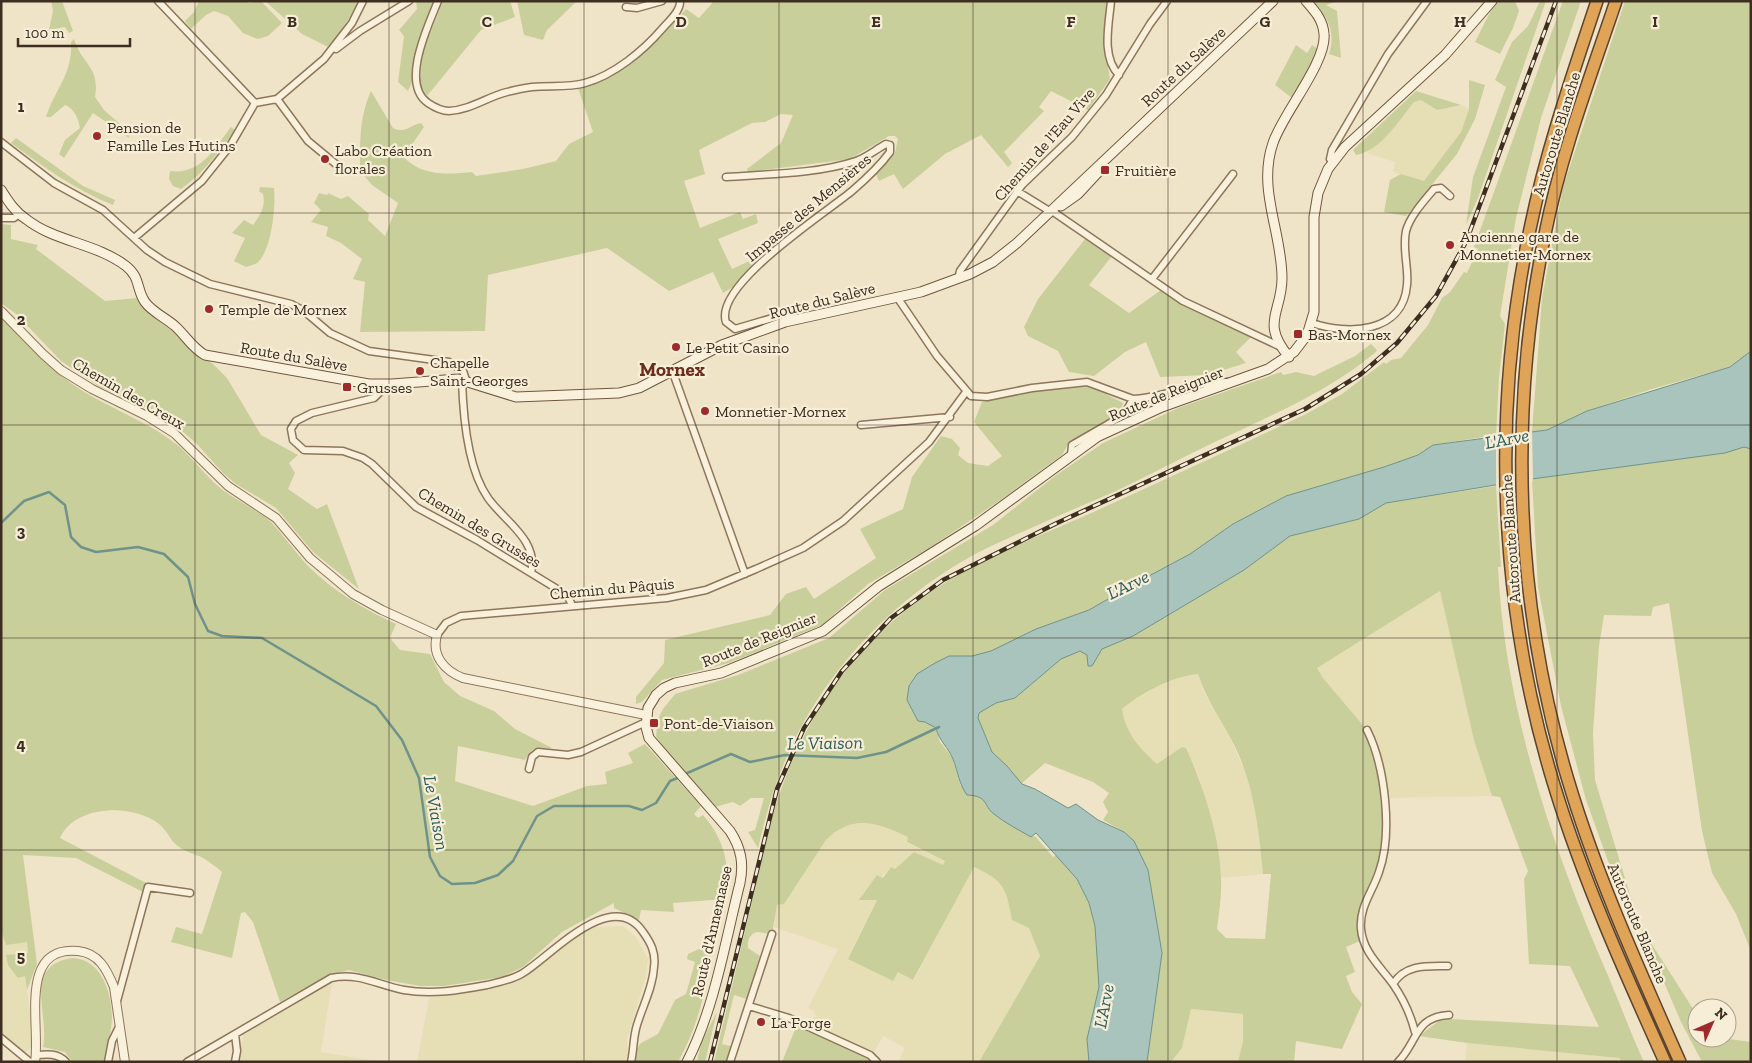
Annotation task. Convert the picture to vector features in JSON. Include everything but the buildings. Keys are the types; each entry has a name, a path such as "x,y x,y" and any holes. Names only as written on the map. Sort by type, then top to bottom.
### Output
{"highway":[{"name":"Autoroute Blanche","path":"1597,1 1545,166 1526,246 1509,361 1505,436 1510,559 1528,680 1554,784 1590,888 1665,1062"},
{"name":"Autoroute Blanche","path":"1616,1 1560,172 1545,232 1530,326 1522,436 1526,558 1543,678 1568,780 1604,885 1680,1062"}],"main road":[{"name":"Route du Salève","path":"1,190 20,214 47,232 97,250 125,266 136,276 148,305 176,327 196,349 205,355 347,381 380,384 464,380 516,397 599,395 635,390 722,345 792,320 921,292 958,279 1002,256 1052,211 1083,189 1113,153 1273,1"},
{"path":"1288,357 1276,338 1274,325 1282,284 1282,267 1266,177 1276,135 1316,64 1324,43 1322,23 1306,1"},
{"name":"Route de Reignier","path":"646,719 652,700 669,685 721,673 823,631 878,586 975,526 1097,437 1126,422 1180,399 1235,382 1268,369 1288,357 1302,342 1312,322 1316,299 1313,239 1315,204 1322,182 1332,163 1354,139 1445,55 1492,1"},
{"name":"Route d'Annemasse","path":"646,719 647,734 658,751 730,831 739,846 742,872 711,1000 700,1032 686,1062"}],"street":[{"path":"158,1 254,103"},
{"path":"324,59 352,23 363,1"},
{"path":"254,103 277,99 360,31 409,1"},
{"path":"438,1 419,51 415,75 419,94 430,105 446,111 469,107 503,93 530,87 566,86 598,78 629,59 651,41 673,17 680,6 680,1"},
{"path":"626,7 637,8 662,1"},
{"path":"1111,1 1108,48 1113,68 1119,75"},
{"name":"Chemin de l'Eau Vive","path":"958,279 960,271 1017,191 1072,137 1119,75 1150,24 1167,1"},
{"path":"1332,163 1330,156 1332,150 1345,127 1388,54 1427,1"},
{"path":"277,99 308,141 343,170"},
{"path":"134,238 202,181 230,146 254,103"},
{"path":"1,142 54,183 102,210 161,260 204,282 291,304 304,311 330,333 369,351 449,362 460,368 464,380 463,406 475,470 486,496 513,525 529,549 534,564 531,574"},
{"name":"Impasse des Mensières","path":"726,177 839,165 857,161 886,144 891,147 890,152 882,162 852,191 760,261 731,300 725,314 726,322 735,329 786,314 790,315 792,320"},
{"path":"1152,279 1233,174"},
{"path":"1312,322 1333,328 1361,329 1378,325 1392,317 1400,309 1407,291 1405,243 1408,225 1434,189 1441,188 1450,196"},
{"path":"1017,191 1052,211 1183,301 1281,347"},
{"path":"1,218 14,218 20,214"},
{"path":"897,297 912,322 966,392 976,398 1032,388 1087,382 1133,399 1215,381 1235,382"},
{"name":"Chemin des Creux","path":"1,311 61,370 92,389 147,416 174,433 228,486 276,518 310,558 353,594 382,610 438,635"},
{"path":"672,370 745,574"},
{"name":"Chemin des Grusses","path":"380,384 380,392 374,398 302,416 291,429 291,435 296,444 310,451 343,451 362,458 372,464 398,492 416,507 478,540 567,595 572,605"},
{"name":"Chemin du Pâquis","path":"438,635 446,623 461,616 667,598 706,590 803,548 836,526 925,446 950,417 966,392"},
{"path":"1071,455 1072,445 1124,415 1133,399"},
{"path":"862,425 950,417"},
{"path":"438,635 435,646 440,661 450,672 463,678 646,719"},
{"path":"529,769 532,757 538,752 568,755 580,752 646,719"},
{"path":"1367,730 1378,765 1383,790 1386,829 1383,861 1362,910 1361,930 1367,951 1393,984 1415,1032"},
{"path":"116,1004 148,887 190,893"},
{"path":"187,1062 318,985 339,976 363,977 405,990 430,992 460,990 508,980 522,973 549,951 585,927 604,918 619,916 639,926 654,953 654,973 636,1031 631,1062"},
{"path":"730,1062 772,934"},
{"path":"66,1062 60,1057 48,1054 36,1058 36,981 42,968 53,957 67,952 80,951 99,960 107,970 114,987 125,1062"},
{"path":"1393,984 1398,976 1408,969 1448,966"},
{"path":"749,1006 796,1021 871,1056 876,1062"},
{"path":"1398,1062 1409,1049 1415,1032 1437,1016 1449,1015"},
{"path":"108,1062 112,1041 119,1027"},
{"path":"235,1034 237,1050 235,1062"},
{"path":"1,1038 30,1062"}],"shaded area":[{"path":"1421,100 1437,110 1461,105 1469,109 1461,132 1424,182 1393,172 1395,162 1367,153 1382,139 1414,102"},
{"path":"1440,591 1474,739 1492,796 1384,798 1367,730 1323,678 1317,667"},
{"path":"1198,674 1203,691 1229,735 1246,774 1257,816 1263,874 1221,878 1216,843 1199,777 1186,748 1182,747 1157,765 1144,752 1124,724 1122,709 1127,705 1156,687 1178,678"},
{"path":"872,822 909,837 907,843 945,861 943,866 914,852 895,869 891,867 860,900 877,899 848,958 892,981 898,972 914,980 973,867 995,877 1007,893 1012,920 1029,928 1040,956 979,1062 921,1062 917,1060 916,1062 898,1062 905,1048 883,1036 871,1057 805,1025 816,1016 814,1011 808,1008 838,949 774,927 777,904 784,904 826,840 834,832 845,825"},
{"path":"623,926 636,937 648,959 646,976 627,1039 628,1055 625,1062 417,1062 429,998 505,986 533,971 560,948 587,930 596,927"},
{"path":"1,930 6,944 27,941 28,953 6,955 8,965 18,977 25,975 34,1041 33,1047 25,1052 19,1050 1,1034"},
{"path":"332,983 321,1052 383,1062 239,1062 243,1035"},
{"path":"1191,1009 1243,1014 1243,1041 1238,1062 1171,1062 1182,1048"},
{"path":"1467,1043 1620,1058 1622,1062 1465,1062"}],"green space":[{"path":"51,1 62,1 73,31 69,33 65,27 49,30 53,11"},
{"path":"199,1 247,1 249,3 261,1 282,23 268,36 258,39 243,33 228,16 214,11 206,15 191,29 185,21 194,12"},
{"path":"265,1 360,1 330,48 302,34"},
{"path":"416,1 434,1 416,50 413,80 408,91 398,82 404,36 399,30 417,9"},
{"path":"443,1 510,1 515,17 481,30 427,96 420,86 422,53"},
{"path":"517,1 577,1 547,30 543,40 524,35"},
{"path":"714,1 1107,1 1104,42 1110,79 1088,110 1051,91 1039,107 1044,111 1004,152 1012,163 1008,167 981,135 945,154 903,189 894,174 879,181 876,174 895,153 898,139 895,136 889,136 850,159 748,172 747,169 781,143 793,115 781,114 765,122 752,123 699,150 705,174 684,181 700,228 740,212 743,219 756,214 758,223 718,239 732,269 756,258 758,261 735,286 723,293 713,272 669,291 607,248 488,275 485,331 360,332 365,282 353,279 362,259 341,243 326,236 328,227 311,222 321,210 314,203 319,193 327,195 328,193 341,199 348,196 369,214 368,220 385,236 398,203 372,185 360,171 362,120 371,91 393,128 404,130 421,123 424,127 411,146 400,153 407,161 424,170 452,174 472,172 476,176 523,169 556,161 569,144 593,132 578,88 624,66 662,35 686,9 699,18"},
{"path":"1313,1 1338,1 1326,5 1337,11 1341,58 1329,54 1332,39 1329,25 1323,13"},
{"path":"1498,1 1515,1 1519,11 1500,54 1475,42 1490,12"},
{"path":"1540,1 1546,1 1478,198 1466,225 1473,177 1506,87 1495,80 1512,42 1528,26"},
{"path":"1563,1 1581,1 1541,118 1516,218 1500,316 1505,324 1499,378 1496,435 1433,445 1418,455 1384,467 1286,496 1233,524 1190,554 1089,610 1036,629 991,651 972,656 949,656 925,722 936,728 940,742 952,757 961,786 988,803 1018,829 1036,837 1053,857 1056,855 1077,879 1089,903 1095,926 1099,987 1087,1039 1089,1062 979,1062 1040,956 1029,928 1012,920 1008,900 1002,886 998,881 974,867 913,980 898,972 893,981 848,959 877,900 859,900 877,875 883,878 891,867 895,869 914,852 943,865 945,861 907,842 908,837 876,825 856,823 846,826 826,840 784,904 777,905 772,934 757,932 749,938 748,948 760,956 756,969 760,969 750,1000 734,995 722,1044 735,1047 730,1062 714,1062 772,817 785,778 802,741 821,706 843,674 868,645 897,617 929,593 965,571 1011,548 1306,414 1342,394 1384,362 1386,364 1391,360 1401,358 1428,325 1442,298 1450,292 1464,272 1467,273 1478,249 1474,247"},
{"path":"1625,1 1751,1 1751,351 1730,367 1652,389 1587,411 1547,430 1532,432 1542,298 1563,187"},
{"path":"74,39 81,55 93,72 96,87 95,97 104,110 130,133 129,138 93,113 64,158 59,154 65,140 80,128 77,117 74,111 65,105 51,117 46,117 66,72 71,53 71,42"},
{"path":"1296,45 1307,53 1312,45 1320,50 1292,98 1275,85"},
{"path":"1469,80 1485,85 1475,119 1457,154 1406,216 1384,212 1390,180 1401,174 1424,181 1461,132 1469,109"},
{"path":"1416,91 1461,105 1437,110 1421,100 1414,102 1396,126 1374,148 1356,155 1353,150"},
{"path":"231,127 235,130 204,169 181,189 173,186 169,179 170,171 181,171 198,165 206,159"},
{"path":"16,138 83,186 115,200 113,205 73,185 48,169 11,143"},
{"path":"260,187 274,188 272,227 262,257 257,263 246,267 234,261 245,238 232,233 244,220 253,225 258,218 264,203 263,194 259,191"},
{"path":"1,224 11,225 11,239 38,245 36,249 105,301 137,298 150,315 175,332 192,352 212,363 227,378 261,435 298,455 289,463 295,473 288,489 317,509 327,504 359,589 313,552 276,508 236,484 223,473 197,444 174,424 155,412 100,387 61,361 16,314 1,303"},
{"path":"1085,239 1112,256 1089,285 1129,313 1161,290 1183,306 1251,337 1236,352 1246,363 1208,375 1160,377 1146,342 1125,352 1094,376 1069,372 1058,351 1028,336 1024,327 1038,299"},
{"path":"1,318 49,366 71,383 170,439 218,486 271,522 308,566 328,584 361,606 396,624 390,638 400,650 430,654 444,682 460,696 494,711 515,729 552,748 537,748 525,760 458,746 455,781 533,806 587,786 607,784 605,772 633,763 628,753 645,744 701,806 694,814 698,818 703,815 717,834 726,865 727,887 725,899 673,903 674,912 641,910 639,920 614,908 614,903 562,932 523,967 502,977 444,986 420,986 386,980 349,970 326,976 280,1002 253,922 245,912 241,913 232,958 171,942 176,927 202,934 222,872 203,858 179,847 173,842 162,826 148,817 120,810 105,811 78,819 67,827 60,838 146,883 143,892 76,858 23,855 37,964 27,990 25,976 18,978 8,965 6,955 28,953 27,942 6,945 1,930"},
{"path":"1371,344 1377,350 1376,352 1319,391 1116,491 983,550 951,568 921,589 892,613 866,639 841,667 819,697 785,761 770,804 758,848 748,832 755,830 764,798 751,798 740,806 733,802 715,807 660,746 656,736 658,719 675,694 738,675 829,638 885,590 993,525 1055,476 1103,443 1178,408 1281,372 1283,375 1296,372 1314,376 1355,356"},
{"path":"1091,386 1123,403 1121,411 1069,443 1062,455 999,501 931,547 868,584 822,625 729,663 662,680 642,702 636,704 636,697 664,663 665,640 770,615 786,594 806,587 814,599 876,558 860,529 903,509 912,477 941,436 952,439 960,448 958,455 968,463 988,466 1002,456 974,422 982,402 1053,388"},
{"path":"1751,443 1751,951 1736,914 1712,873 1702,831 1669,603 1653,607 1651,616 1604,615 1599,646 1593,733 1595,780 1639,924 1621,897 1586,800 1561,706 1538,587 1532,479 1724,453"},
{"path":"1496,486 1501,567 1498,567 1502,621 1510,674 1521,726 1551,828 1569,879 1644,1062 1622,1062 1619,1058 1467,1043 1419,1036 1439,1021 1450,1019 1599,1027 1570,966 1529,964 1524,879 1528,871 1500,797 1492,796 1474,740 1440,591 1317,668 1323,678 1367,730 1364,734 1378,777 1383,809 1383,839 1380,854 1358,918 1360,941 1346,947 1355,972 1346,976 1352,992 1362,1004 1342,1049 1296,1041 1294,1062 1238,1062 1243,1041 1243,1014 1191,1009 1182,1048 1171,1062 1147,1062 1162,953 1148,870 1134,841 1124,832 1103,820 1108,812 1103,802 1109,793 1093,782 1045,763 1021,784 1007,766 992,752 977,718 979,713 996,703 1015,698 1061,659 1080,651 1087,655 1088,666 1092,666 1102,649 1133,636 1244,570 1290,536 1359,519 1386,503","holes":["1198,674 1238,753 1249,783 1258,828 1263,874 1271,874 1265,939 1226,938 1217,929 1221,884 1218,846 1210,812 1186,748 1182,747 1157,764 1134,740 1126,725 1122,709 1148,691 1178,678"]},
{"path":"1639,924 1687,999 1687,1033"},
{"path":"699,949 711,951 707,980 696,1022 678,1062 635,1062 637,1048 641,1043 658,1034 675,1000 686,994 695,962 687,959 688,954"},
{"path":"73,958 83,960 98,971 110,999 112,1019 104,1062 72,1062 65,1052 43,1047 41,993 43,981 47,970 57,962"},
{"path":"717,1012 705,1062 697,1062 701,1043"},
{"path":"798,1022 877,1062 782,1062"},
{"path":"1737,1040 1751,1042 1751,1062 1702,1062 1695,1048 1737,1048"}],"water":[{"name":"L'Arve","path":"1751,351 1751,449 1744,447 1725,453 1532,479 1386,503 1359,519 1290,536 1244,570 1133,636 1102,649 1092,666 1088,666 1087,655 1080,651 1061,659 1015,698 996,703 979,713 978,718 992,752 1022,784 1035,789 1068,808 1076,804 1098,820 1124,832 1134,841 1148,870 1162,953 1147,1062 1089,1062 1087,1039 1099,987 1095,926 1089,903 1077,879 1036,833 1031,837 994,814 979,797 967,795 960,782 953,759 939,737 936,728 925,722 918,721 907,700 909,686 917,674 949,656 972,656 991,651 1036,629 1089,610 1190,554 1233,524 1286,496 1384,467 1418,455 1433,445 1547,430 1587,411 1730,367"}],"pier":[{"path":"1532,429 1533,481 1496,488 1496,433"}],"waterway":[{"name":"Le Viaison","path":"1,523 24,501 49,492 65,505 71,537 81,547 96,552 138,547 164,554 188,577 195,604 208,631 222,636 262,638 376,706 402,740 419,778 430,857 440,876 452,884 475,883 498,875 513,861 537,816 554,806 629,806 642,810 656,803 670,781 680,777"},
{"name":"Le Viaison","path":"685,774 731,754 750,762 785,755 857,758 886,752 939,727"}],"railway":[{"path":"710,1062 777,789 804,728 842,671 891,618 943,580 1057,523 1305,409 1361,374 1397,343 1436,296 1466,242 1556,1"}],"place":[{"name":"Pension de Famille Les Hutins","path":"97,136"},
{"name":"Labo Création florales","path":"325,159"},
{"name":"Fruitière","path":"1105,170"},
{"name":"Ancienne gare de Monnetier-Mornex","path":"1450,245"},
{"name":"Temple de Mornex","path":"209,309"},
{"name":"Bas-Mornex","path":"1298,334"},
{"name":"Le Petit Casino","path":"676,347"},
{"name":"Chapelle Saint-Georges","path":"420,371"},
{"name":"Grusses","path":"347,387"},
{"name":"Monnetier-Mornex","path":"705,411"},
{"name":"Pont-de-Viaison","path":"654,723"},
{"name":"La Forge","path":"761,1022"}],"district":[{"name":"Mornex","path":"672,369"}]}
